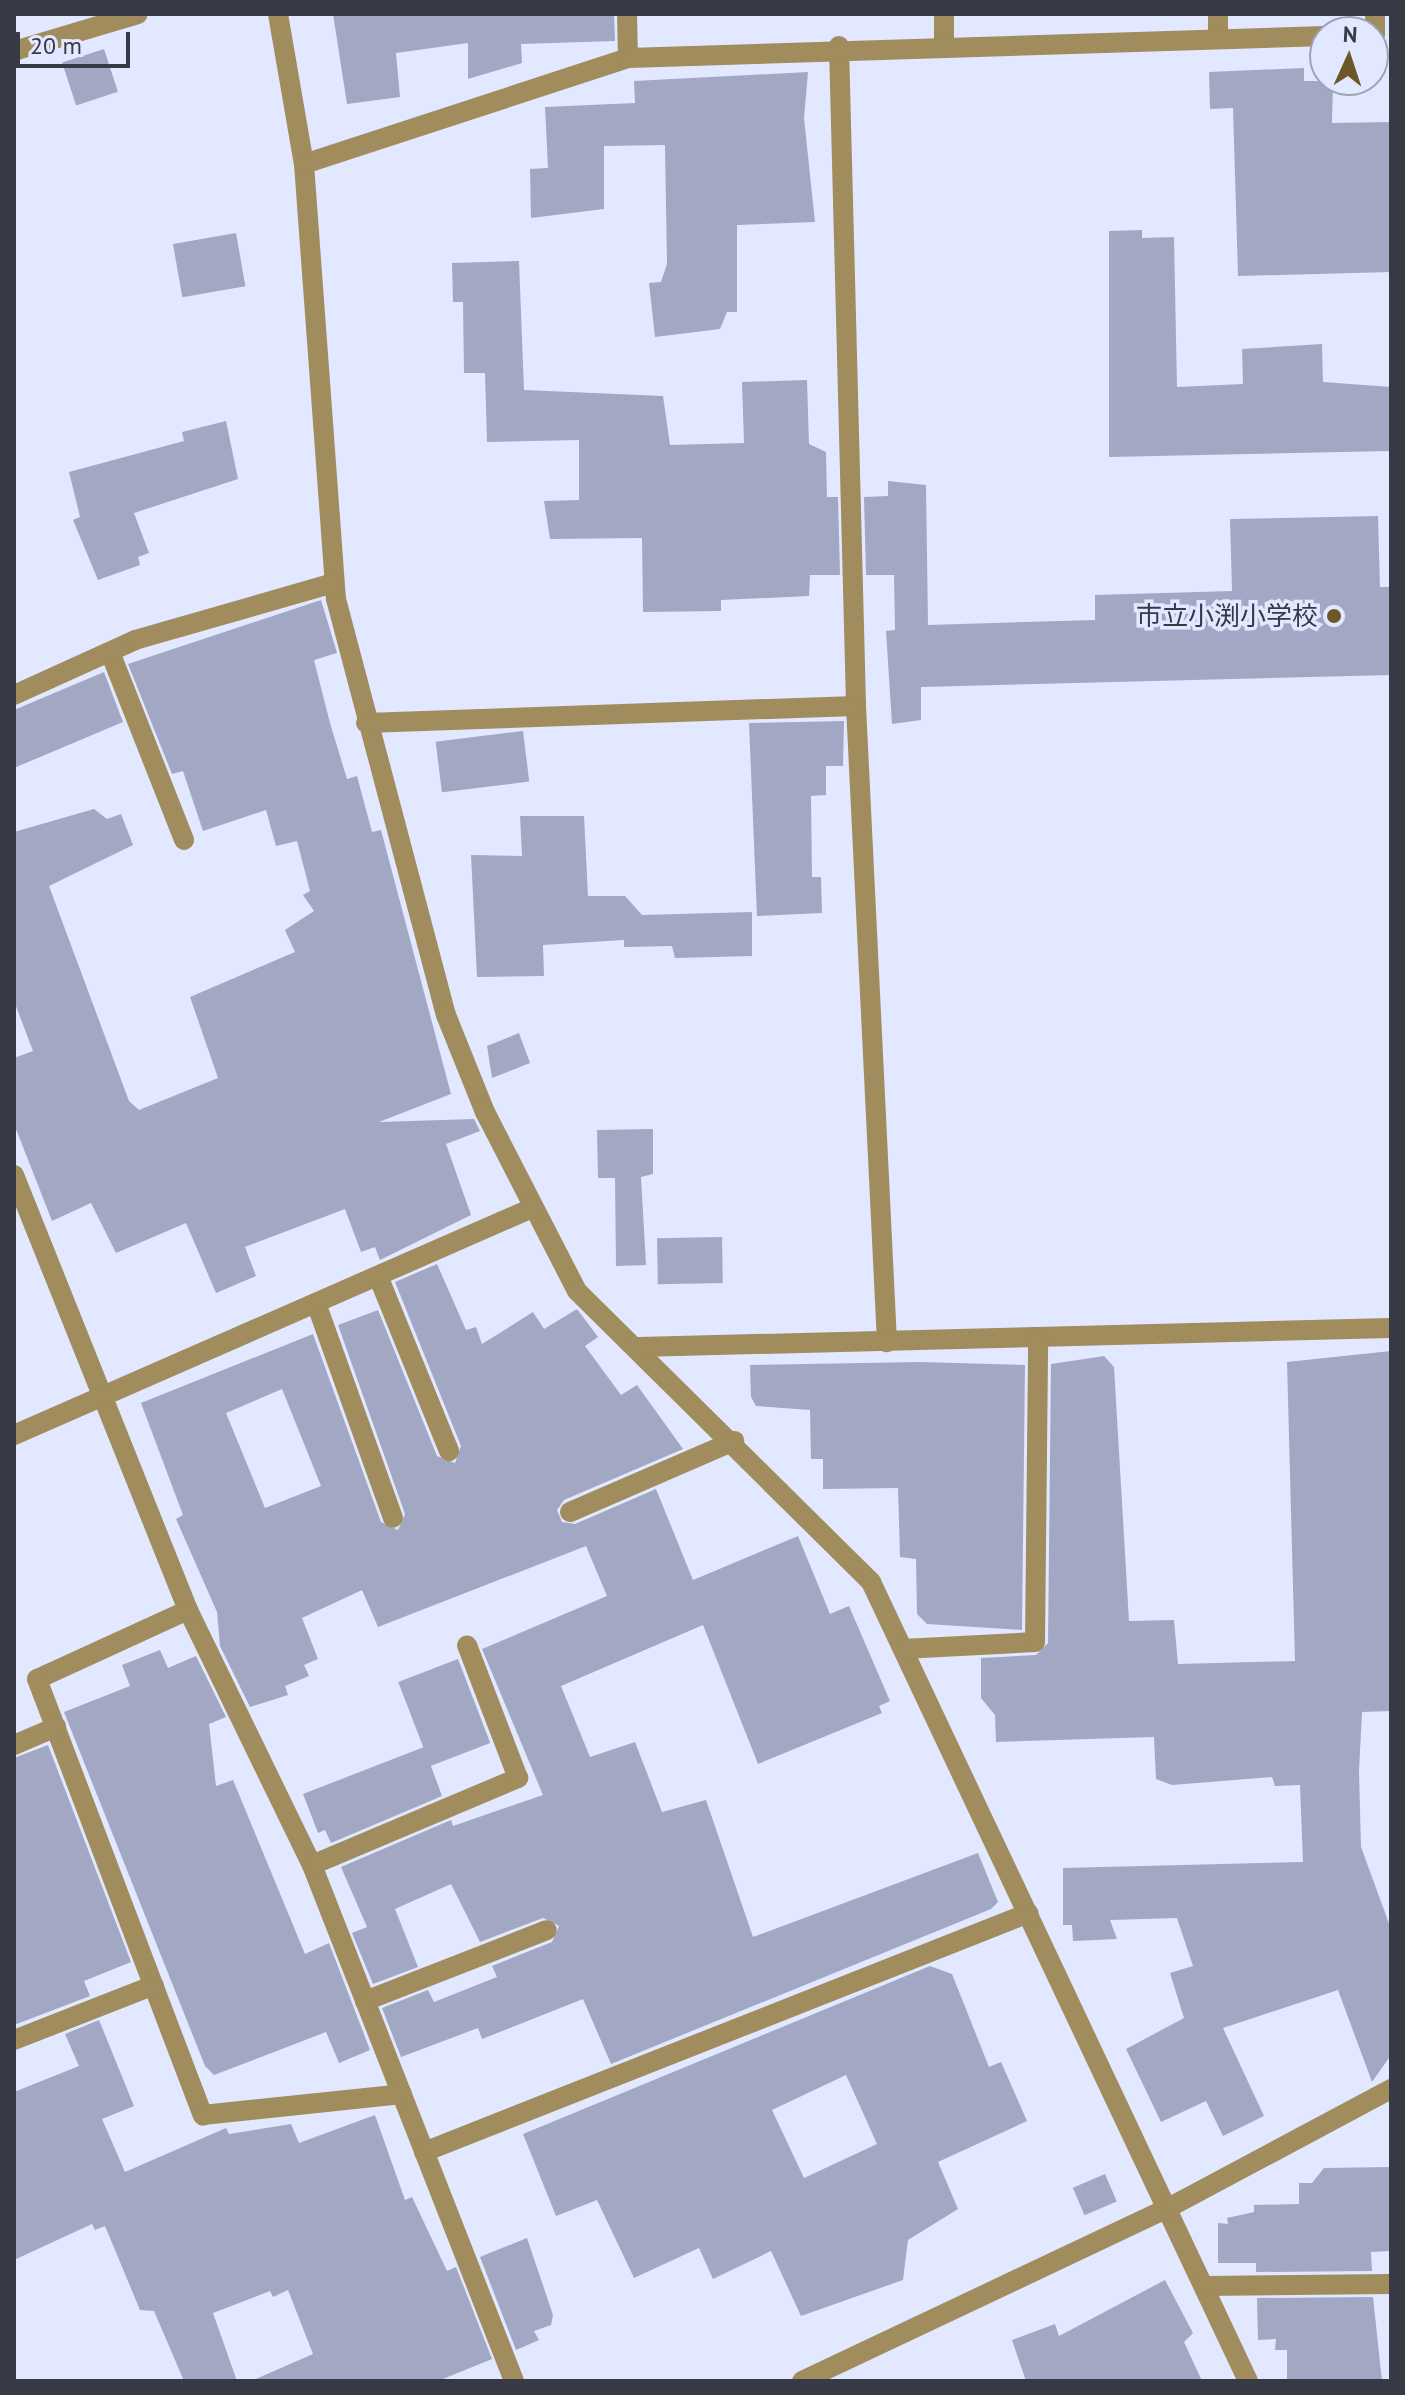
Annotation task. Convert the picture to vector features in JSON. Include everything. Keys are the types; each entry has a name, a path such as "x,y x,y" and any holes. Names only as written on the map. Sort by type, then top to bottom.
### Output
{"street":[{"path":"14,51 138,14"},
{"path":"278,14 304,164 334,583 366,723 446,1015 532,1208 577,1291 734,1441 871,1582 1170,2207 1248,2381"},
{"path":"627,14 628,58"},
{"path":"944,14 944,44"},
{"path":"1218,14 1218,38"},
{"path":"304,164 628,58 839,46 1309,36"},
{"path":"839,46 856,706 887,1342"},
{"path":"14,695 110,652 334,583"},
{"path":"110,652 184,840"},
{"path":"366,723 856,706"},
{"path":"14,1175 188,1610 312,1865 514,2381"},
{"path":"14,1435 106,1399 532,1208"},
{"path":"378,1276 449,1451"},
{"path":"316,1303 393,1518"},
{"path":"639,1347 1391,1328"},
{"path":"903,1649 1035,1642 1038,1338"},
{"path":"570,1512 734,1441"},
{"path":"188,1610 37,1679 203,2115 402,2094"},
{"path":"312,1865 518,1778 467,1645"},
{"path":"14,1745 56,1727"},
{"path":"424,2152 1029,1913"},
{"path":"365,2001 547,1930"},
{"path":"14,2040 154,1985"},
{"path":"802,2381 1170,2207 1391,2089"},
{"path":"1205,2286 1391,2284"}],"building":[{"path":"333,14 614,14 615,41 521,44 522,63 468,79 468,43 396,53 400,97 347,104"},
{"path":"104,49 118,92 76,105 62,63"},
{"path":"1304,68 1304,81 1309,81 1309,96 1333,96 1332,123 1391,122 1391,272 1238,276 1233,108 1210,109 1209,72"},
{"path":"808,72 804,118 815,222 737,225 737,312 727,312 720,329 655,337 649,283 661,282 667,264 665,145 604,146 604,209 531,218 530,169 548,168 545,107 635,103 634,81"},
{"path":"1142,230 1142,238 1174,237 1177,387 1243,384 1242,349 1322,344 1323,382 1391,387 1391,451 1109,457 1109,231"},
{"path":"236,233 245,286 182,297 173,244"},
{"path":"519,261 524,390 663,396 670,445 744,443 742,382 807,380 809,444 826,452 827,497 838,497 840,575 810,575 809,596 721,600 721,611 643,612 642,538 550,539 544,501 579,500 579,440 487,442 485,373 464,373 463,302 453,302 452,263"},
{"path":"226,421 238,479 134,513 149,553 138,557 140,565 98,580 73,520 80,517 69,472 184,441 182,432"},
{"name":"市立小渕小学校","path":"888,481 926,485 928,625 1095,620 1095,595 1232,591 1230,519 1378,516 1380,587 1391,587 1391,675 921,687 921,720 892,724 886,631 895,630 894,575 866,575 864,497 888,496"},
{"path":"321,600 337,653 314,660 330,723 347,779 357,776 372,832 381,830 451,1094 379,1122 474,1119 480,1131 446,1144 471,1215 380,1260 375,1247 361,1252 345,1209 245,1247 256,1276 216,1293 186,1223 116,1253 91,1203 52,1221 14,1124 14,1058 33,1051 14,1001 14,832 94,809 107,819 121,814 133,845 49,886 129,1101 139,1110 218,1078 190,997 295,952 285,930 314,911 303,895 310,891 297,841 276,846 266,810 203,831 183,771 172,774 128,664"},
{"path":"104,672 123,722 14,768 14,710"},
{"path":"844,721 843,766 826,766 826,795 811,796 812,877 821,877 822,913 757,916 749,723"},
{"path":"523,731 529,782 442,792 436,742"},
{"path":"520,816 584,816 588,896 625,896 642,915 752,912 752,956 675,958 672,946 624,947 624,940 543,945 544,976 477,977 471,855 522,856"},
{"path":"519,1033 530,1063 492,1078 487,1046"},
{"path":"653,1129 653,1174 641,1177 646,1265 616,1266 615,1178 598,1178 597,1130"},
{"path":"722,1237 723,1283 658,1284 657,1238"},
{"path":"437,1264 466,1330 476,1327 482,1344 533,1312 544,1329 577,1309 598,1337 585,1346 621,1395 637,1385 683,1449 564,1500 557,1510 562,1522 575,1524 656,1489 693,1580 798,1536 830,1614 849,1606 890,1701 879,1706 882,1713 758,1764 703,1625 561,1686 590,1757 635,1742 662,1812 706,1800 753,1937 978,1853 998,1902 991,1909 611,2064 583,1999 482,2039 478,2028 401,2057 382,2008 428,1990 434,2002 497,1977 492,1966 552,1942 559,1926 543,1918 480,1942 451,1884 395,1909 418,1967 373,1984 352,1933 367,1927 341,1867 451,1820 453,1826 543,1795 482,1649 607,1596 586,1546 378,1627 362,1590 302,1618 318,1659 304,1665 309,1676 285,1686 288,1695 250,1707 220,1646 217,1612 176,1519 183,1515 141,1403 313,1334 381,1522 398,1530 405,1514 338,1325 378,1310 437,1456 455,1463 461,1446 395,1282","holes":["282,1389 321,1486 265,1508 226,1413"]},
{"path":"1391,1351 1391,1711 1362,1712 1359,1771 1361,1847 1391,1929 1391,2055 1372,2082 1338,1990 1223,2028 1264,2116 1223,2136 1206,2101 1161,2122 1126,2049 1184,2018 1170,1973 1193,1966 1177,1918 1110,1920 1117,1939 1073,1941 1072,1925 1063,1925 1063,1868 1303,1862 1300,1785 1275,1786 1272,1777 1172,1785 1156,1779 1154,1737 996,1742 995,1715 981,1698 981,1658 1036,1655 1048,1643 1051,1364 1104,1356 1114,1367 1129,1621 1174,1620 1178,1664 1295,1661 1287,1362"},
{"path":"920,1362 1025,1365 1022,1630 927,1624 917,1614 916,1559 900,1557 898,1488 823,1489 823,1459 811,1459 810,1410 756,1406 751,1397 750,1365"},
{"path":"160,1650 168,1668 196,1656 226,1717 209,1724 216,1786 233,1780 305,1954 329,1943 370,2050 339,2063 326,2032 214,2075 205,2066 64,1712 130,1686 122,1665"},
{"path":"458,1659 490,1743 431,1766 398,1682"},
{"path":"48,1745 131,1962 84,1981 90,1996 14,2025 14,1758"},
{"path":"424,1747 442,1796 331,1843 325,1830 318,1833 303,1794"},
{"path":"930,1966 952,1974 989,2067 1001,2062 1027,2121 938,2162 958,2209 908,2240 903,2280 801,2316 771,2251 713,2279 699,2248 634,2278 597,2200 556,2216 523,2134","holes":["846,2075 877,2144 804,2178 772,2110"]},
{"path":"99,2020 134,2106 102,2119 125,2172 226,2128 229,2134 291,2124 299,2143 375,2115 405,2200 412,2197 447,2271 456,2267 492,2359 438,2381 251,2381 313,2354 288,2290 273,2297 270,2291 213,2313 237,2381 184,2381 154,2311 140,2310 105,2226 95,2230 92,2224 14,2260 14,2092 79,2066 65,2034"},
{"path":"1391,2167 1391,2251 1371,2252 1372,2271 1256,2272 1256,2263 1218,2263 1218,2223 1228,2224 1227,2218 1254,2212 1254,2205 1299,2204 1299,2183 1312,2183 1324,2168"},
{"path":"1105,2174 1117,2202 1085,2215 1073,2188"},
{"path":"527,2238 553,2315 551,2325 534,2331 539,2340 516,2350 480,2257"},
{"path":"1165,2280 1193,2333 1184,2342 1202,2381 1026,2381 1012,2340 1055,2324 1059,2336"},
{"path":"1373,2297 1382,2381 1287,2381 1287,2350 1275,2350 1276,2339 1258,2340 1257,2298"}],"place":[{"name":"市立小渕小学校","path":"1334,616"}]}
